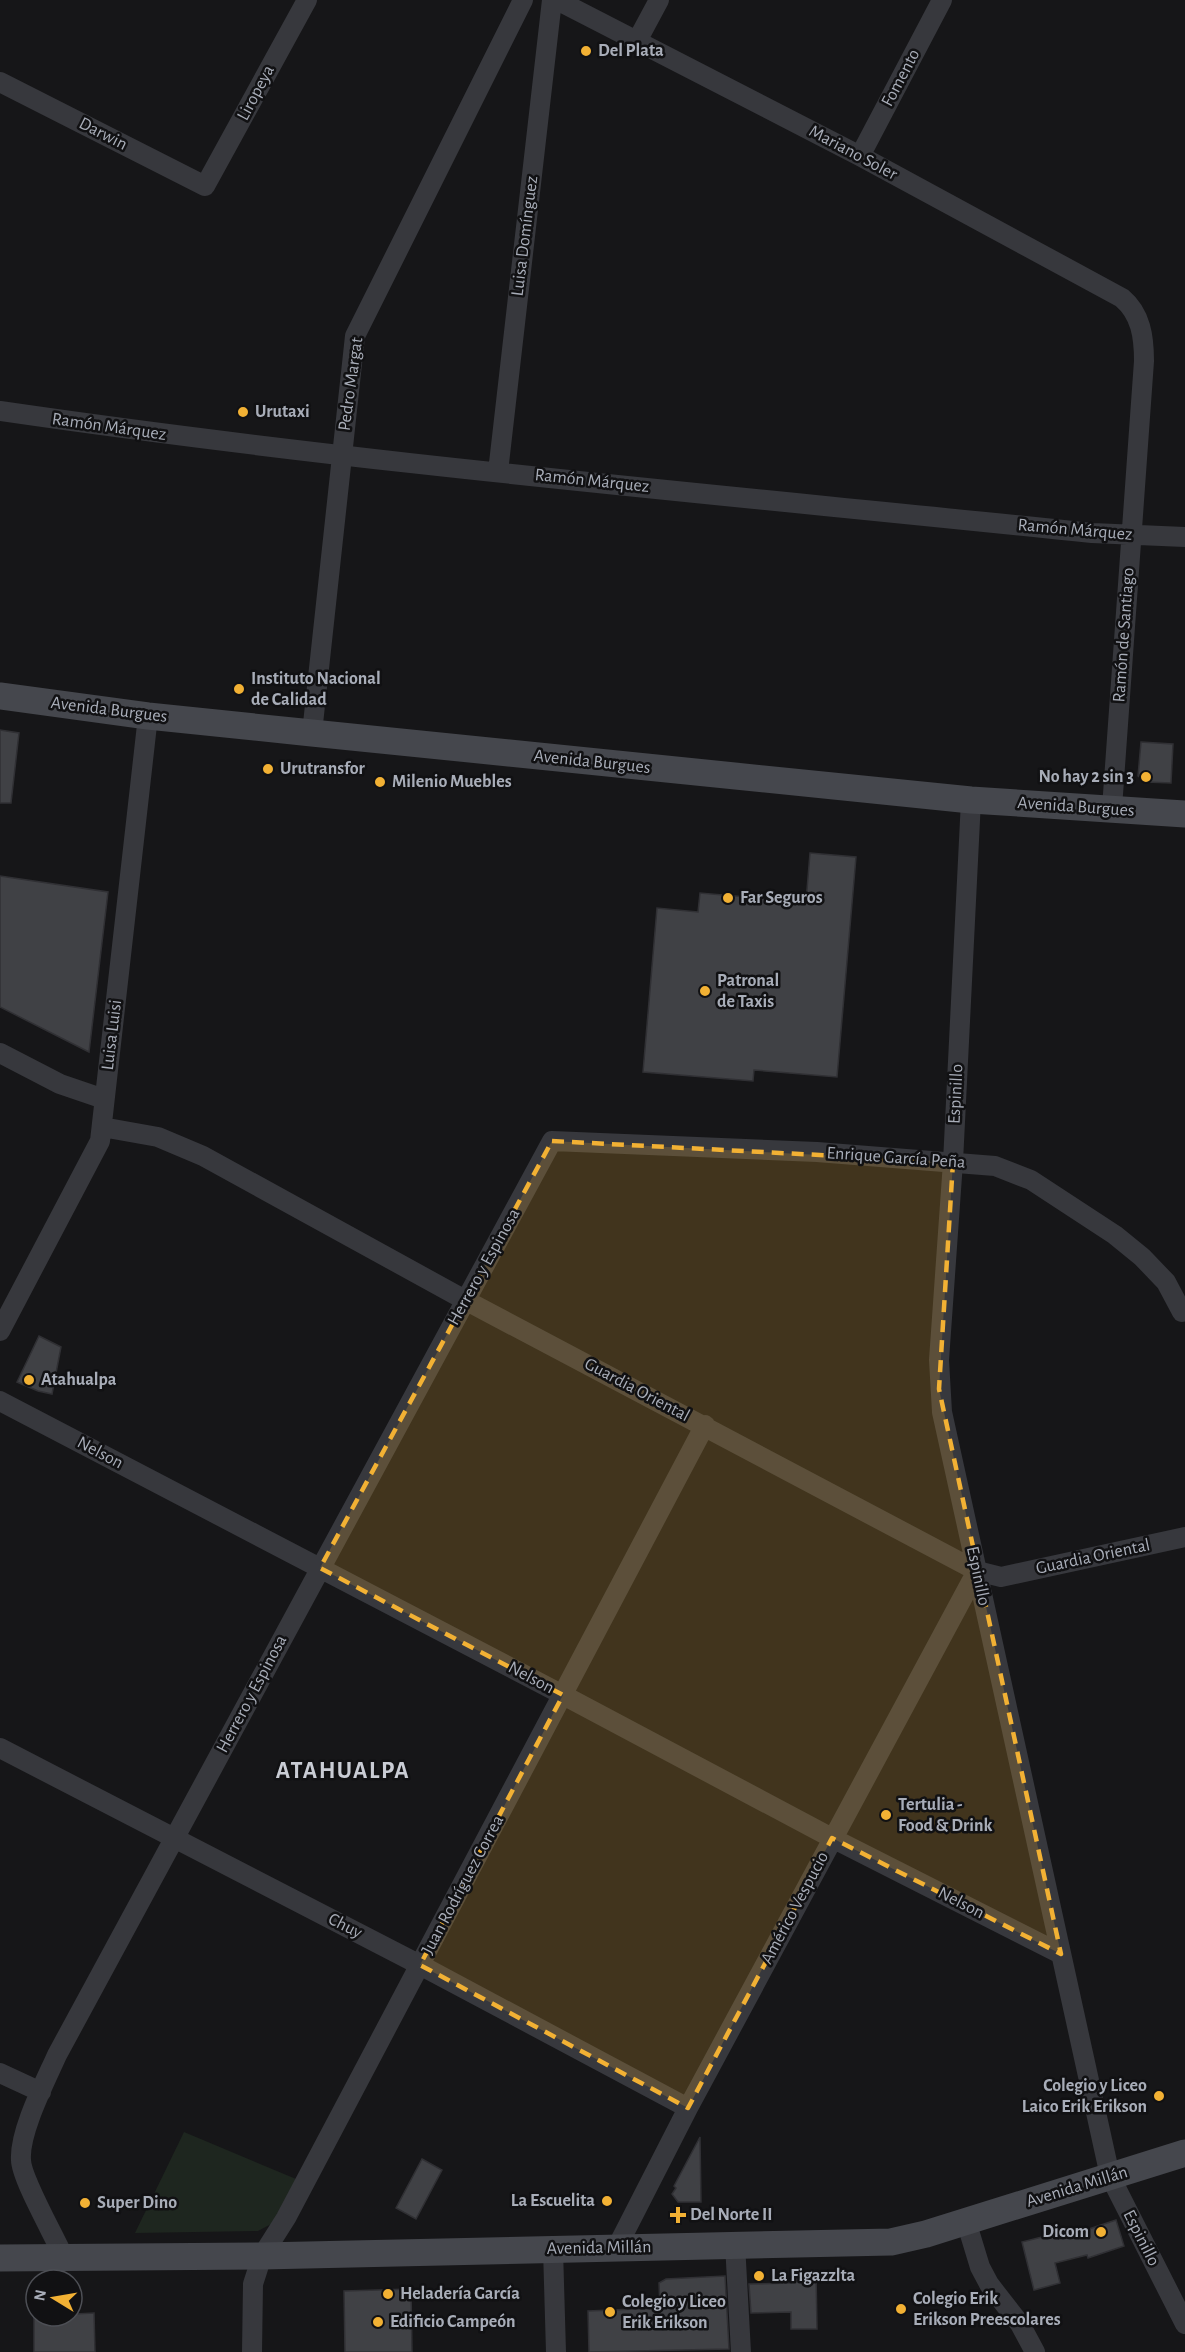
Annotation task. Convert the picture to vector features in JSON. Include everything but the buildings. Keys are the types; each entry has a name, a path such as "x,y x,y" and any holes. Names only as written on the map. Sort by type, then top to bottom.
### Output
{"main road":[{"name":"Avenida Burgues","path":"0,696 148,716 972,800 1185,814"},
{"name":"Avenida Millán","path":"0,2258 262,2256 891,2242 1185,2153"}],"street":[{"name":"Liropeya","path":"206,186 307,0"},
{"name":"Pedro Margat","path":"312,733 355,336 523,0"},
{"name":"Mariano Soler","path":"555,0 860,156 1122,298 1134,310 1138,320"},
{"name":"Luisa Domínguez","path":"498,472 555,0"},
{"path":"637,41 659,0"},
{"name":"Fomento","path":"860,156 942,0"},
{"name":"Darwin","path":"0,82 206,186"},
{"name":"Ramón de Santiago","path":"1112,808 1144,361 1143,333 1138,320"},
{"name":"Ramón Márquez","path":"0,411 172,436 342,456 1092,533 1185,537"},
{"name":"Luisa Luisi","path":"0,1330 100,1141 148,716"},
{"name":"Espinillo","path":"972,800 953,1162 939,1360 942,1412 1110,2176 1185,2324"},
{"path":"0,1053 60,1084 104,1099"},
{"name":"Guardia Oriental","path":"102,1127 158,1137 203,1156 465,1300 976,1570 1001,1577 1185,1537"},
{"name":"Enrique García Peña","path":"552,1141 817,1152 995,1166 1031,1180 1115,1235 1143,1257 1166,1282 1184,1316"},
{"name":"Herrero y Espinosa","path":"64,2258 25,2177 21,2160 29,2123 57,2055 552,1141"},
{"name":"Nelson","path":"0,1401 832,1838 1061,1954"},
{"name":"Juan Rodríguez Correa","path":"252,2352 252,2284 262,2256 286,2218 705,1425"},
{"name":"Américo Vespucio","path":"617,2247 688,2108 976,1570"},
{"name":"Chuy","path":"0,1748 420,1965 688,2108"},
{"path":"0,2073 41,2092"},
{"path":"966,2221 980,2267 989,2284 1020,2324 1035,2352"},
{"path":"735,2244 741,2352"},
{"path":"553,2249 556,2352"}],"highlighted area":[{"path":"552,1141 953,1162 939,1389 1061,1954 832,1838 688,2108 420,1965 563,1695 320,1568"}],"shaded area":[{"path":"184,2132 296,2179 273,2223 258,2231 135,2233"}],"place":[{"name":"Del Plata","path":"586,51"},
{"name":"Urutaxi","path":"243,412"},
{"name":"Instituto Nacional de Calidad","path":"239,689"},
{"name":"Urutransfor","path":"268,769"},
{"name":"No hay 2 sin 3","path":"1146,777"},
{"name":"Milenio Muebles","path":"380,782"},
{"name":"Far Seguros","path":"728,898"},
{"name":"Patronal de Taxis","path":"705,991"},
{"name":"Atahualpa","path":"29,1380"},
{"name":"Tertulia - Food & Drink","path":"886,1815"},
{"name":"Colegio y Liceo Laico Erik Erikson","path":"1159,2096"},
{"name":"La Escuelita","path":"607,2201"},
{"name":"Super Dino","path":"85,2203"},
{"name":"Del Norte II","path":"678,2215"},
{"name":"Dicom","path":"1101,2232"},
{"name":"La Figazzlta","path":"759,2276"},
{"name":"Heladería García","path":"388,2294"},
{"name":"Colegio Erik Erikson Preescolares","path":"901,2309"},
{"name":"Colegio y Liceo Erik Erikson","path":"610,2312"},
{"name":"Edificio Campeón","path":"378,2322"}],"district":[{"name":"ATAHUALPA","path":"343,1771"}]}
